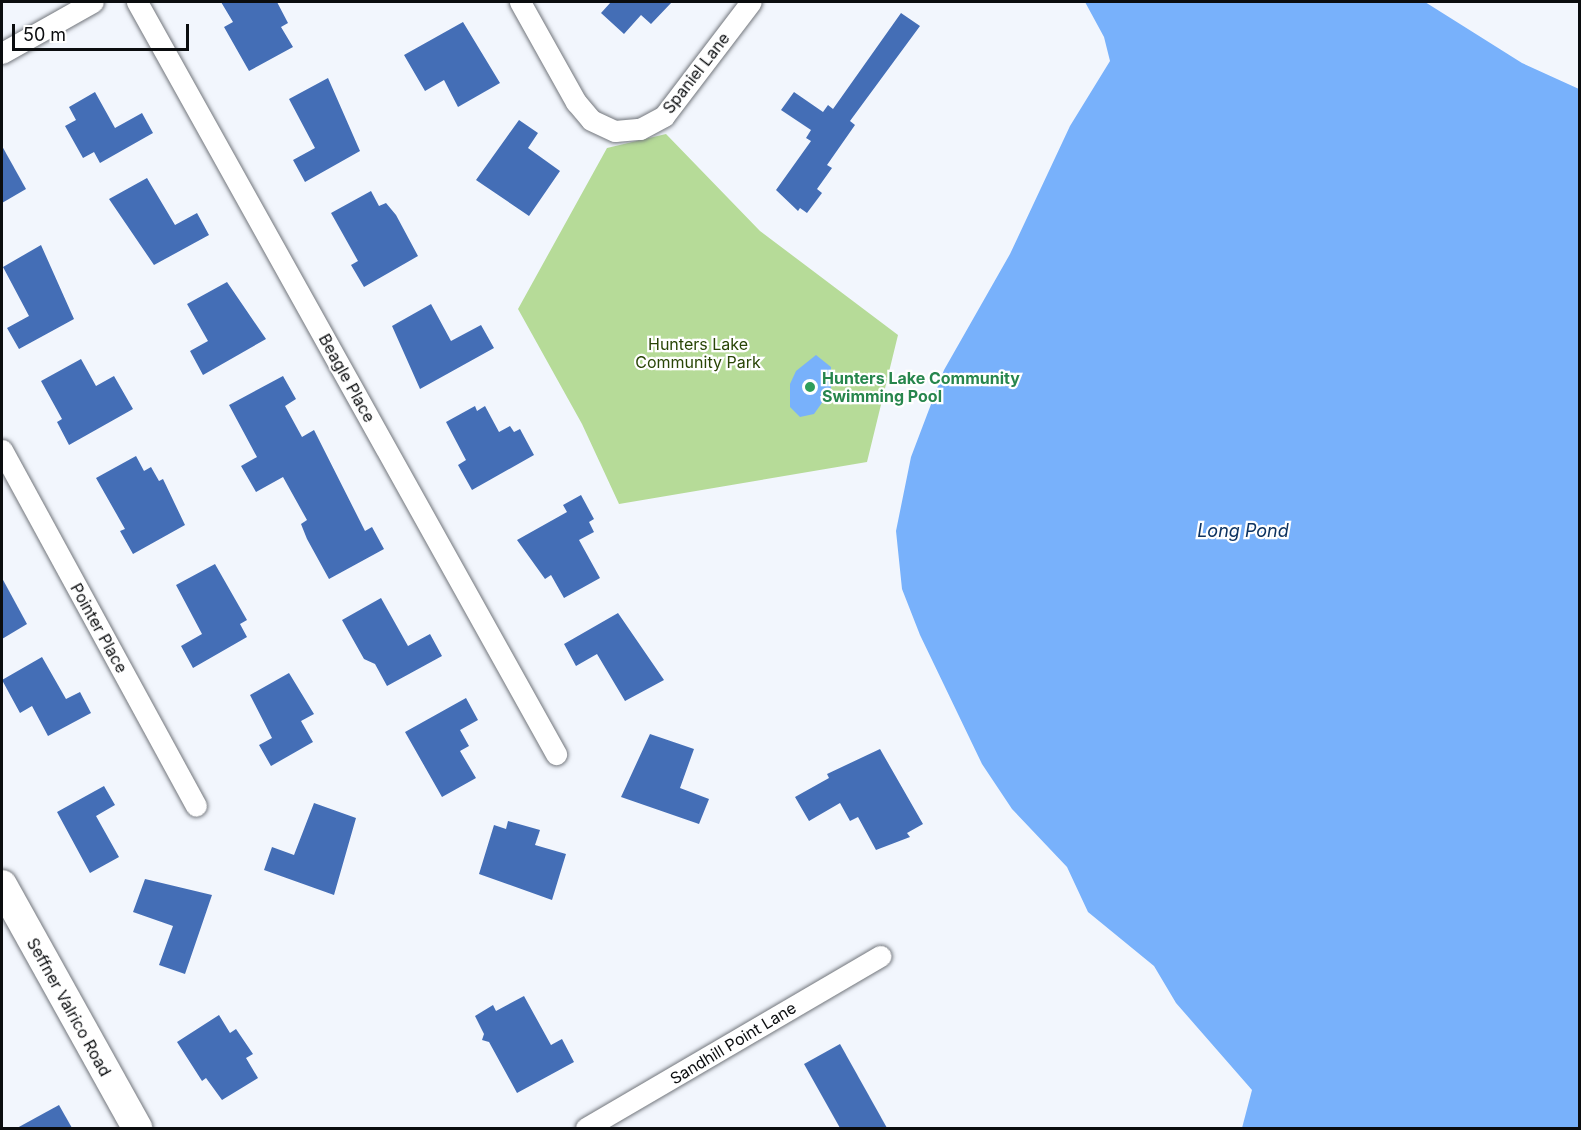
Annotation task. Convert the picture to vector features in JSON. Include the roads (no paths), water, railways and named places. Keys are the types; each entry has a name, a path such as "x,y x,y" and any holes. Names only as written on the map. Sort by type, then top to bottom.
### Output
{"street":[{"path":"2,53 93,2"},
{"name":"Beagle Place","path":"137,2 556,754"},
{"name":"Spaniel Lane","path":"520,2 576,102 591,120 615,131 640,129 664,116 751,2"},
{"name":"Pointer Place","path":"2,450 196,806"},
{"name":"Seffner Valrico Road","path":"5,901 137,1128"},
{"name":"Sandhill Point Lane","path":"586,1128 880,956"}],"water":[{"name":"Long Pond","path":"1085,2 1425,2 1522,63 1579,89 1579,1128 1242,1128 1252,1090 1176,1003 1154,966 1088,912 1067,867 1012,809 982,764 920,635 902,589 896,531 911,457 944,370 1010,254 1070,126 1110,61 1104,37"},
{"name":"Hunters Lake Community Swimming Pool","path":"816,355 831,367 831,390 814,414 800,417 790,407 790,384 796,371"}],"place":[{"name":"Hunters Lake Community Swimming Pool","path":"810,387"}],"park label":[{"name":"Hunters Lake Community Park","path":"698,353"}]}
